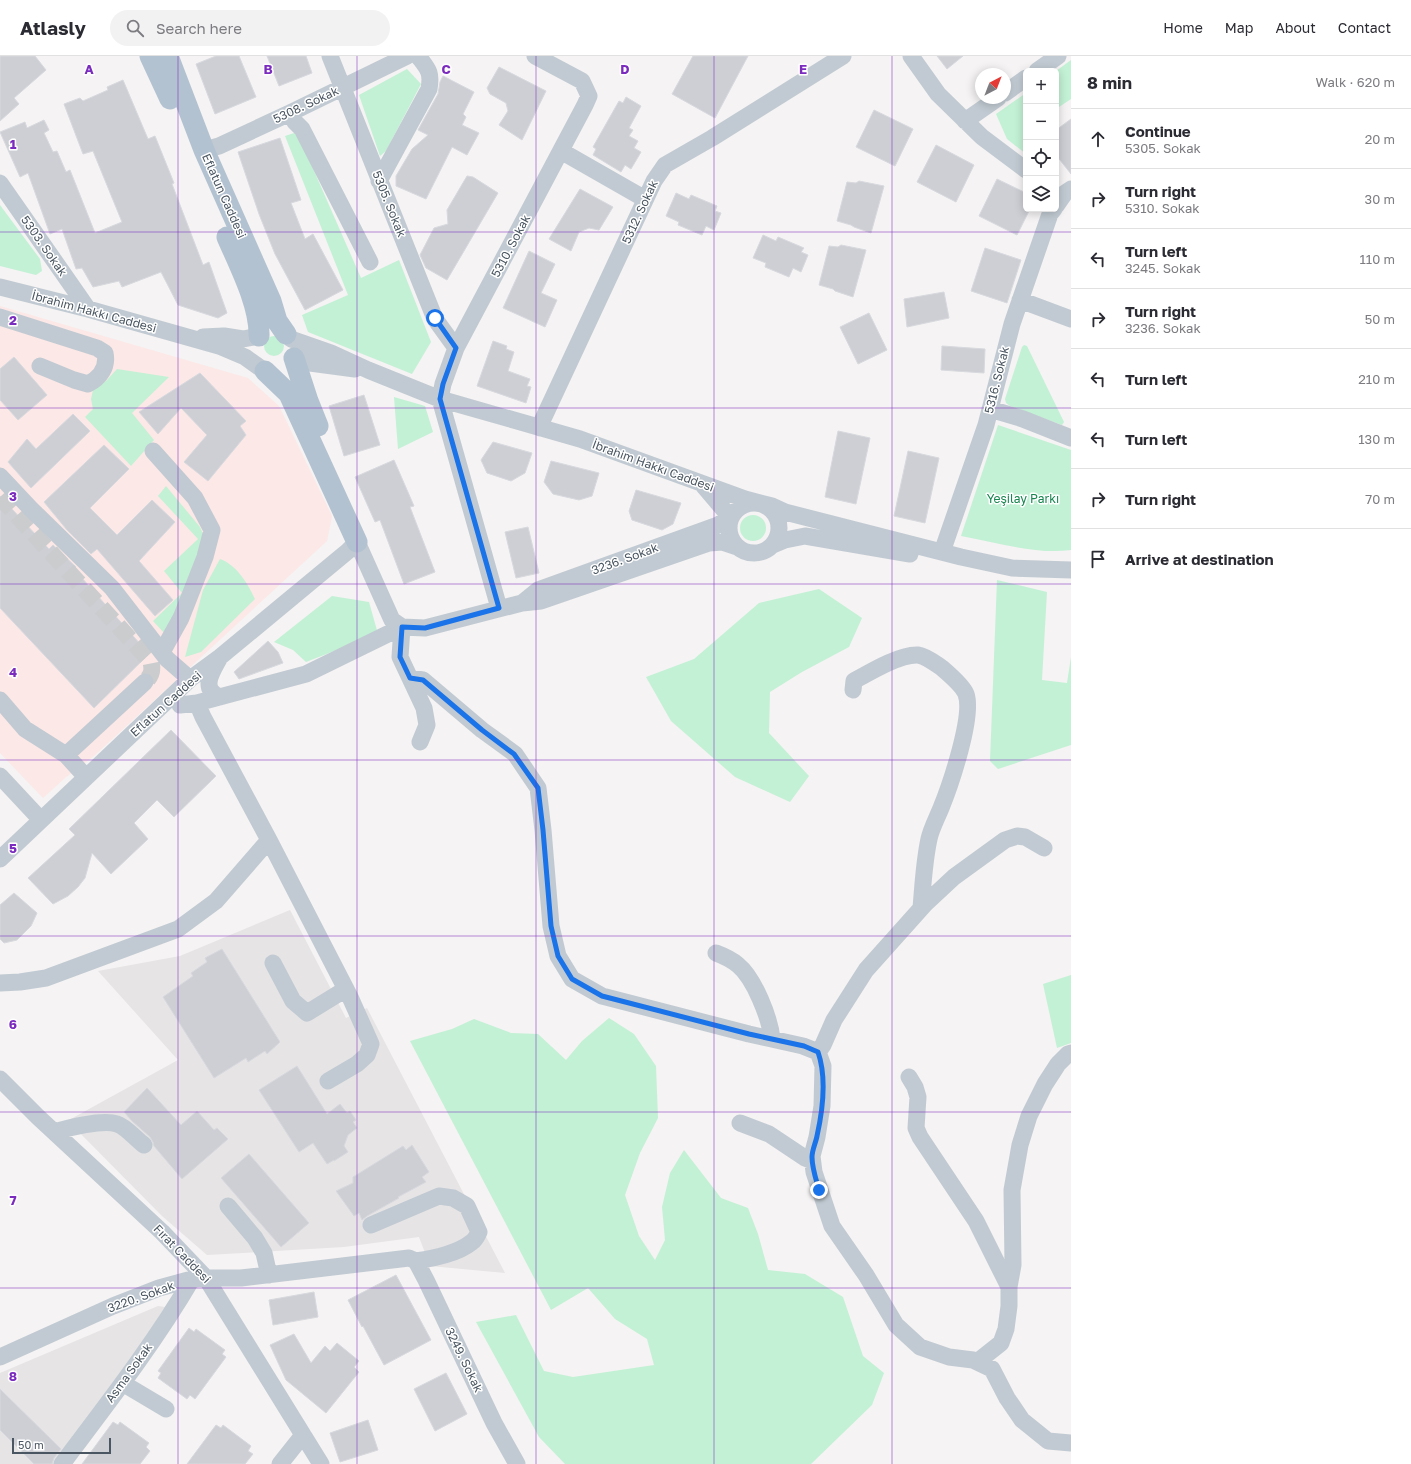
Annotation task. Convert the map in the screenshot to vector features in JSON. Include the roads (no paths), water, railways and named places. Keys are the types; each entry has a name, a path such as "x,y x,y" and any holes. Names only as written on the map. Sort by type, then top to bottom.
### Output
{"main road":[{"name":"Eflatun Caddesi","path":"150,56 190,144 257,310 259,336"},
{"name":"Eflatun Caddesi","path":"168,56 204,150 271,301 277,321 290,343 308,401 350,508 357,542"},
{"path":"262,369 272,373 279,372 291,364 290,343 279,331 272,330 259,336 252,347 254,361 262,369 289,394 357,542"}],"street":[{"name":"5305. Sokak","path":"330,56 435,318 456,348"},
{"name":"5308. Sokak","path":"204,150 219,146 407,56"},
{"path":"379,181 429,89 431,79 427,68 418,56"},
{"name":"5310. Sokak","path":"440,399 443,384 456,348 589,96 582,81 535,56"},
{"name":"5312. Sokak","path":"540,428 645,199 654,181 665,165 712,138 843,56"},
{"path":"911,56 938,94 965,121 982,137 1023,168"},
{"path":"1041,68 1058,56"},
{"path":"1011,89 1023,80"},
{"path":"965,121 989,104"},
{"path":"290,112 295,122 302,129 370,262"},
{"path":"561,151 645,199"},
{"name":"5303. Sokak","path":"0,183 88,309"},
{"name":"5316. Sokak","path":"942,552 986,426 1012,324 1020,300 1050,214 1062,199"},
{"name":"İbrahim Hakkı Caddesi","path":"0,287 88,309 219,346 245,357 262,369"},
{"path":"1020,300 1071,319"},
{"path":"0,317 97,348 105,353 106,358 106,365 96,380 88,384 40,366"},
{"path":"187,338 224,336 243,339 259,336"},
{"name":"İbrahim Hakkı Caddesi","path":"290,343 310,363 368,370 440,399 580,439 758,503 772,506 785,512 942,552 1012,568 1071,570"},
{"path":"440,399 499,608"},
{"path":"990,409 1023,419 1071,438"},
{"path":"153,451 195,498 212,530 206,557 181,618 162,652"},
{"path":"0,476 31,509 112,588 167,659 190,679 186,696 180,705"},
{"path":"701,482 730,517"},
{"path":"750,503 758,503 772,510 779,524 779,531 773,545 760,553 752,554 744,552 732,541 728,525 730,517 735,510 750,503"},
{"name":"3236. Sokak","path":"522,603 538,590 718,525 730,517"},
{"name":"İbrahim Hakkı Caddesi","path":"773,545 784,540 805,536 914,555 942,552"},
{"path":"357,542 392,620 402,627"},
{"name":"Eflatun Caddesi","path":"0,859 190,679 220,657 357,542"},
{"name":"3236. Sokak","path":"402,627 425,628 499,608 541,601 709,543 722,542 737,547"},
{"path":"402,627 400,657 424,708 427,725 420,742"},
{"path":"180,705 197,703 306,674 402,627"},
{"path":"853,690 854,681 876,669 904,657 919,655 934,662 950,674 966,693 969,706 964,737 949,786 929,837 920,908"},
{"path":"220,657 212,671 209,681 210,690 220,697"},
{"path":"410,678 423,680 482,730 514,754 538,788 551,926 558,956 572,979 602,996 749,1034 804,1046 818,1052 823,1066 822,1106 812,1156 814,1172 832,1226 866,1274 896,1325 920,1347 949,1357 973,1360 992,1369 1007,1398 1022,1420 1048,1441 1071,1443"},
{"path":"66,755 146,682"},
{"path":"0,700 25,729 66,755 86,778"},
{"path":"197,703 203,718 269,840 348,993 371,1044 367,1056 358,1064 328,1081"},
{"name":"Eflatun Caddesi","path":"0,872 44,829 180,705"},
{"path":"0,776 41,820"},
{"path":"818,1052 823,1045 834,1020 866,970 920,908 954,876 1005,840 1017,836 1025,837 1044,848"},
{"path":"0,983 46,978 178,929 216,901 269,840"},
{"path":"716,953 727,957 739,966 750,979 759,997 771,1030 772,1039"},
{"path":"273,963 293,1001 307,1013 348,993"},
{"path":"977,1362 1001,1343 1006,1330 1009,1306 1009,1286 1013,1265 1012,1190 1020,1145 1029,1116 1045,1084 1058,1064 1071,1053"},
{"path":"909,1077 915,1087 918,1097 916,1128 920,1137 976,1221 1009,1286"},
{"name":"Fırat Caddesi","path":"0,1079 54,1132 162,1232 199,1278 321,1464"},
{"path":"54,1132 107,1122 118,1124 144,1145"},
{"path":"740,1123 769,1134 812,1161"},
{"name":"3220. Sokak","path":"0,1357 113,1306 159,1288 199,1278 241,1278 428,1259 454,1251 472,1243 476,1239 479,1232 467,1206 453,1198 440,1196 371,1225"},
{"path":"228,1206 255,1238 264,1253 269,1275"},
{"name":"3249. Sokak","path":"413,1260 494,1423 517,1464"},
{"name":"Asma Sokak","path":"62,1464 125,1380 180,1300 199,1278"},
{"path":"125,1380 129,1387 166,1409"},
{"path":"280,1464 303,1435"}],"tunnel":[{"path":"0,497 151,662 151,673 145,682"}],"park label":[{"name":"Yeşilay Parkı","path":"1023,499"}]}
